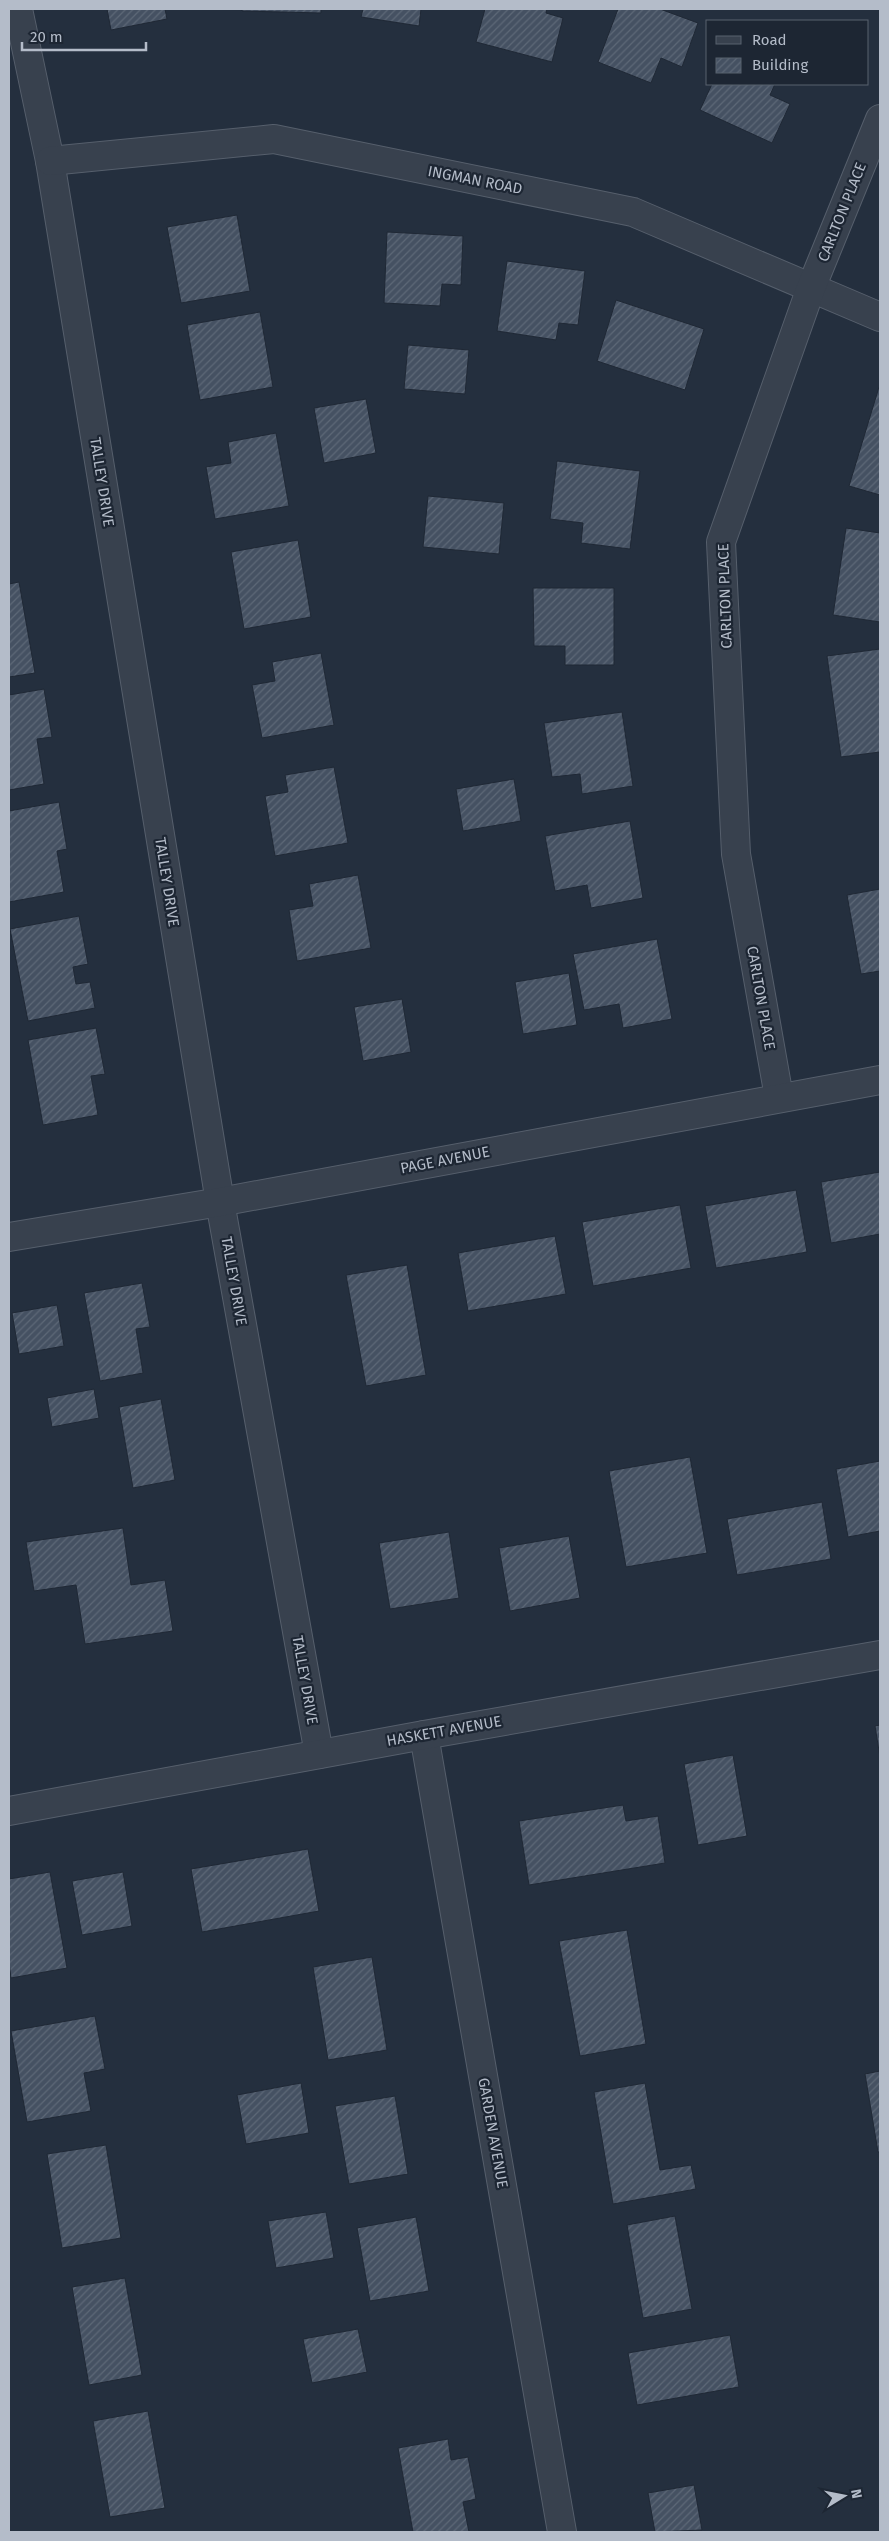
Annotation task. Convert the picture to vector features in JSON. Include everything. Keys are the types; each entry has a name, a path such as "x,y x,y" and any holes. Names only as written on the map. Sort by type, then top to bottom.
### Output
{"street":[{"name":"TALLEY DRIVE","path":"18,9 50,161 220,1202 319,1754"},
{"name":"CARLTON PLACE","path":"779,1097 736,854 721,542 811,288 880,119"},
{"name":"INGMAN ROAD","path":"50,161 274,139 633,212 880,318"},
{"name":"PAGE AVENUE","path":"9,1237 220,1202 779,1097 880,1080"},
{"name":"HASKETT AVENUE","path":"9,1811 424,1735 880,1655"},
{"name":"GARDEN AVENUE","path":"424,1735 562,2532"}],"building":[{"path":"107,9 165,9 167,19 111,30"},
{"path":"242,9 321,9 321,13 242,11"},
{"path":"363,9 421,9 419,26 361,17"},
{"path":"485,9 547,9 546,13 563,18 552,62 476,42"},
{"path":"618,9 660,9 698,23 682,67 661,58 651,83 598,62"},
{"path":"712,85 775,85 770,95 790,104 772,143 700,110"},
{"path":"237,215 250,291 181,303 167,227"},
{"path":"387,232 463,236 461,285 442,284 440,306 384,303"},
{"path":"507,261 585,271 578,325 559,323 556,340 497,331"},
{"path":"616,300 704,329 685,390 597,361"},
{"path":"260,312 273,387 200,400 187,325"},
{"path":"408,345 469,350 465,394 404,389"},
{"path":"880,387 880,495 849,486"},
{"path":"366,399 376,453 324,463 314,408"},
{"path":"276,433 289,506 215,519 206,467 231,463 228,442"},
{"path":"557,461 640,471 630,549 581,543 583,523 550,519"},
{"path":"428,496 504,503 499,554 423,547"},
{"path":"846,528 880,533 880,622 833,615"},
{"path":"298,540 311,617 244,629 231,552"},
{"path":"19,582 35,673 9,677 9,584"},
{"path":"533,588 614,588 614,665 565,665 565,646 534,646"},
{"path":"880,649 880,752 841,757 827,656"},
{"path":"321,653 334,725 262,738 252,685 275,681 272,662"},
{"path":"44,689 52,737 37,739 44,784 9,790 9,695"},
{"path":"622,712 633,786 582,794 580,774 552,777 544,723"},
{"path":"334,767 348,843 275,856 265,796 288,792 285,775"},
{"path":"514,779 521,821 463,831 456,789"},
{"path":"59,802 67,849 57,851 64,892 9,902 9,811"},
{"path":"630,821 643,898 591,908 587,885 555,891 545,836"},
{"path":"358,875 371,948 297,961 289,910 313,906 309,884"},
{"path":"880,889 880,971 861,974 847,895"},
{"path":"79,916 88,964 73,967 76,984 90,982 95,1008 28,1021 10,929"},
{"path":"657,939 672,1019 623,1028 619,1004 584,1010 573,954"},
{"path":"569,973 577,1025 523,1034 515,982"},
{"path":"402,999 411,1052 363,1061 354,1007"},
{"path":"96,1028 105,1074 91,1076 98,1115 43,1125 28,1040"},
{"path":"880,1172 880,1234 831,1243 821,1182"},
{"path":"796,1190 807,1252 716,1268 705,1206"},
{"path":"680,1205 691,1268 593,1286 582,1222"},
{"path":"555,1236 566,1294 468,1311 458,1253"},
{"path":"407,1265 426,1375 366,1386 346,1275"},
{"path":"142,1283 150,1327 136,1329 143,1373 100,1381 84,1293"},
{"path":"57,1305 64,1346 19,1354 12,1313"},
{"path":"94,1389 99,1418 52,1427 47,1398"},
{"path":"161,1399 175,1480 133,1488 119,1407"},
{"path":"690,1457 707,1553 626,1567 609,1471"},
{"path":"880,1461 880,1531 848,1537 836,1469"},
{"path":"822,1502 831,1559 737,1575 727,1519"},
{"path":"123,1528 131,1585 165,1580 173,1631 85,1644 76,1585 34,1591 26,1542"},
{"path":"449,1532 459,1598 390,1609 379,1543"},
{"path":"569,1536 580,1598 510,1611 499,1548"},
{"path":"880,1725 880,1757 875,1726"},
{"path":"733,1755 747,1836 698,1845 684,1764"},
{"path":"623,1805 626,1821 658,1816 665,1863 529,1885 519,1821"},
{"path":"308,1849 319,1911 202,1932 191,1869"},
{"path":"50,1872 67,1968 11,1978 9,1963 9,1879"},
{"path":"123,1872 132,1926 82,1935 72,1881"},
{"path":"627,1930 646,2044 580,2056 559,1941"},
{"path":"372,1957 387,2050 328,2060 313,1967"},
{"path":"95,2016 105,2069 84,2073 91,2111 27,2122 11,2031"},
{"path":"880,2071 880,2152 878,2152 865,2074"},
{"path":"301,2083 309,2133 246,2144 237,2095"},
{"path":"645,2083 660,2170 691,2165 696,2189 613,2204 594,2092"},
{"path":"395,2096 408,2174 349,2184 335,2106"},
{"path":"106,2145 121,2238 62,2248 47,2154"},
{"path":"326,2212 334,2258 276,2268 268,2221"},
{"path":"675,2216 692,2309 643,2318 627,2225"},
{"path":"416,2217 429,2291 370,2301 357,2228"},
{"path":"125,2278 142,2375 89,2385 72,2287"},
{"path":"358,2329 367,2372 312,2383 303,2339"},
{"path":"730,2335 739,2387 637,2405 628,2353"},
{"path":"148,2411 165,2508 110,2517 93,2421"},
{"path":"448,2439 451,2460 468,2457 476,2499 463,2502 469,2532 413,2532 398,2448"},
{"path":"694,2485 702,2530 655,2532 648,2493"}]}
